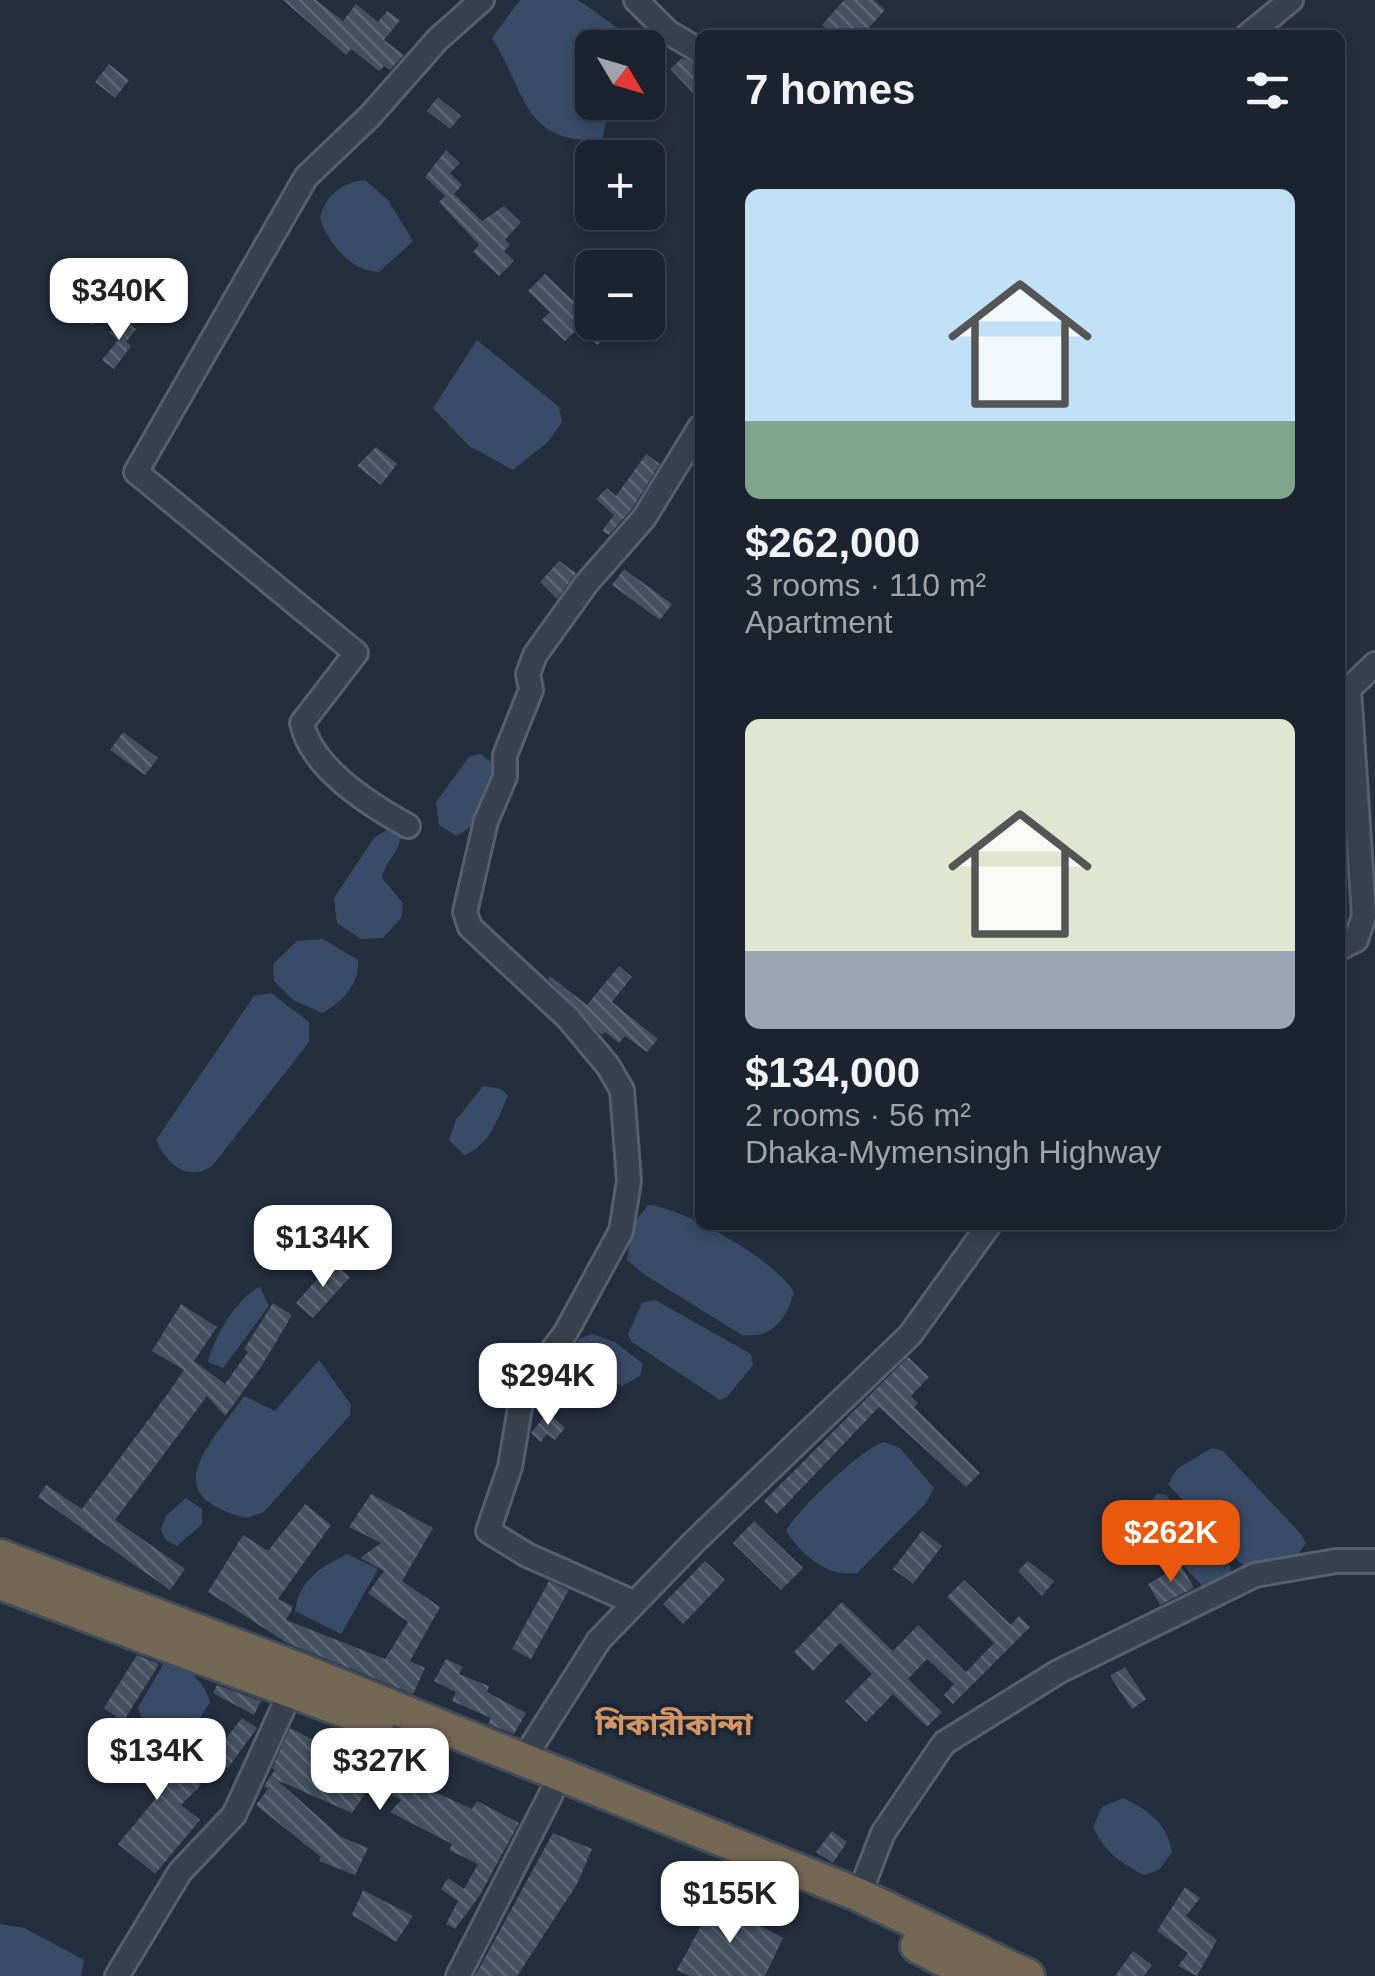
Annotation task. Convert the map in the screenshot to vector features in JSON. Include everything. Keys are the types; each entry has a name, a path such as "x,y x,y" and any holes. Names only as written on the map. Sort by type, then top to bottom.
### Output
{"highway":[{"path":"0,1556 552,1794 845,1913 975,1976"},
{"path":"0,1583 524,1760 859,1895 1028,1976"}],"street":[{"path":"408,826 369,804 306,742 302,723 356,653 136,472 306,177 482,0"},
{"path":"636,0 668,32 695,48"},
{"path":"1254,30 1291,0"},
{"path":"633,1602 527,1555 488,1531 510,1467 522,1390 566,1332 621,1231 629,1181 622,1090 608,1066 568,1018 470,926 464,912 486,821 505,777 504,755 531,690 528,674 535,656 586,584 644,518 695,436"},
{"path":"1345,946 1356,940 1364,916 1349,689 1375,664"},
{"path":"524,1760 599,1640 633,1602 910,1335 985,1230"},
{"path":"859,1895 882,1833 944,1743 1058,1672 1255,1575 1336,1561 1375,1564"},
{"path":"117,1976 180,1872 234,1815 295,1682"},
{"path":"458,1976 552,1794"}],"water":[{"path":"520,0 578,0 621,30 575,30 575,120 606,120 602,140 576,139 541,124 530,111 492,38"},
{"path":"365,180 388,200 413,241 379,272 359,267 342,254 320,218 336,192"},
{"path":"477,340 559,407 562,422 548,442 513,470 469,446 433,408"},
{"path":"480,754 490,761 496,778 473,825 457,836 439,825 436,802 469,757"},
{"path":"390,828 401,833 400,840 382,878 403,903 401,918 383,938 361,939 337,923 334,898 374,838"},
{"path":"323,939 358,960 358,968 349,991 322,1013 293,1000 274,981 273,964 297,941"},
{"path":"271,993 309,1022 309,1042 213,1165 195,1172 179,1168 166,1157 156,1140 254,996"},
{"path":"483,1086 501,1089 508,1096 486,1138 464,1155 449,1140 456,1120"},
{"path":"648,1205 695,1221 695,1230 713,1230 728,1238 785,1280 794,1293 787,1312 769,1331 742,1335 627,1260 633,1225"},
{"path":"260,1287 269,1306 223,1368 208,1362 228,1319 243,1299"},
{"path":"655,1300 751,1354 753,1365 727,1397 720,1400 632,1342 628,1334 642,1303"},
{"path":"592,1334 615,1342 643,1364 640,1376 622,1386 577,1361 573,1351 579,1339"},
{"path":"319,1360 351,1405 350,1415 264,1512 246,1518 218,1508 202,1496 196,1482 198,1467 244,1396 275,1411"},
{"path":"884,1442 900,1448 934,1488 926,1503 857,1573 825,1568 807,1556 786,1531 831,1481 861,1455"},
{"path":"1212,1448 1223,1451 1300,1533 1306,1543 1295,1559 1256,1573 1239,1562 1168,1484 1177,1469"},
{"path":"1157,1494 1166,1495 1231,1567 1229,1576 1205,1589 1151,1530 1143,1510"},
{"path":"186,1498 202,1509 202,1524 177,1546 166,1540 161,1530 166,1516"},
{"path":"347,1554 378,1569 341,1634 295,1611 306,1583"},
{"path":"164,1663 187,1670 207,1694 210,1702 192,1731 175,1735 141,1717 138,1708"},
{"path":"1123,1798 1149,1813 1166,1833 1172,1852 1159,1870 1144,1875 1127,1866 1108,1850 1093,1827 1102,1807"},
{"path":"0,1924 24,1928 84,1960 81,1976 0,1976"}],"building":[{"path":"283,0 316,0 343,21 356,4 378,22 387,11 400,20 384,40 404,55 390,70 384,66 379,71 351,49 346,55"},
{"path":"844,0 874,0 885,10 867,30 828,30 822,25"},
{"path":"682,58 695,64 695,91 693,93 670,69"},
{"path":"109,64 129,80 115,98 95,82"},
{"path":"438,97 461,116 450,129 427,111"},
{"path":"446,150 460,163 450,173 462,185 454,194 482,221 504,206 521,222 505,240 510,245 504,251 514,261 499,276 473,252 479,245 439,202 445,196 425,177"},
{"path":"545,274 575,303 575,331 565,341 542,320 550,312 528,291"},
{"path":"79,281 90,289 82,301 101,315 93,325 60,306"},
{"path":"121,317 136,329 126,342 131,346 114,369 102,360 118,340 109,333"},
{"path":"376,447 397,464 381,485 357,466"},
{"path":"646,454 660,464 632,509 609,535 602,531 614,515 596,499 607,488 616,496"},
{"path":"559,561 576,573 557,599 540,582"},
{"path":"624,569 672,604 660,620 612,585"},
{"path":"123,732 158,758 145,775 110,750"},
{"path":"619,966 632,977 612,1002 658,1039 647,1052 625,1036 619,1043 605,1032 602,1035 548,979 550,976 587,1005"},
{"path":"332,1262 350,1277 313,1318 296,1303"},
{"path":"273,1303 292,1315 261,1367 225,1416 207,1396 115,1520 185,1569 170,1590 38,1497 46,1485 82,1509 169,1392 184,1370 152,1351 181,1304 217,1327 194,1361 225,1384 248,1352 244,1349"},
{"path":"908,1357 929,1377 911,1396 918,1403 914,1407 980,1473 966,1487 879,1407 777,1514 764,1501"},
{"path":"548,1412 565,1428 555,1440 547,1434 541,1442 531,1433"},
{"path":"371,1494 433,1528 402,1581 440,1607 410,1661 425,1668 413,1694 287,1643 208,1592 243,1535 268,1551 305,1504 331,1525 278,1599 293,1607 286,1620 385,1659 408,1622 368,1593 384,1571 360,1558 381,1543 349,1527"},
{"path":"754,1521 803,1568 781,1590 733,1543"},
{"path":"922,1531 942,1546 913,1584 893,1569"},
{"path":"705,1561 725,1580 683,1624 663,1604"},
{"path":"1028,1561 1054,1581 1042,1596 1018,1571"},
{"path":"1181,1565 1194,1588 1160,1605 1148,1584"},
{"path":"964,1580 1011,1625 1019,1616 1030,1627 953,1704 944,1695 954,1684 927,1659 908,1679 942,1712 927,1727 893,1694 866,1722 845,1701 872,1674 840,1643 813,1671 794,1652 842,1602 893,1651 918,1625 966,1672 994,1643 947,1597"},
{"path":"549,1581 569,1590 531,1659 512,1649"},
{"path":"137,1655 159,1664 123,1722 104,1708"},
{"path":"446,1659 463,1667 459,1674 489,1686 487,1692 526,1713 514,1734 488,1724 491,1718 452,1701 456,1692 434,1681"},
{"path":"1125,1667 1146,1699 1132,1709 1110,1676"},
{"path":"217,1685 261,1701 254,1715 213,1693"},
{"path":"242,1718 257,1728 228,1768 212,1756"},
{"path":"116,1724 155,1753 161,1747 201,1785 181,1805 200,1820 155,1874 118,1844 167,1785 135,1754 129,1763 102,1744"},
{"path":"290,1728 369,1768 371,1763 472,1809 477,1801 519,1823 480,1895 455,1929 446,1924 458,1901 441,1889 448,1878 464,1889 478,1864 449,1850 452,1844 390,1812 401,1800 371,1785 352,1813 277,1780 341,1837 368,1848 355,1875 319,1861 321,1857 256,1805 268,1789 264,1786 275,1770 272,1768"},
{"path":"832,1831 847,1842 833,1863 816,1852"},
{"path":"553,1833 592,1849 577,1884 517,1976 475,1976"},
{"path":"1185,1887 1200,1898 1186,1916 1217,1940 1197,1976 1178,1966 1188,1953 1157,1931"},
{"path":"363,1890 413,1916 396,1942 352,1915"},
{"path":"715,1900 783,1938 765,1976 690,1976 677,1970"},
{"path":"1133,1951 1152,1965 1144,1976 1115,1976"}],"district":[{"name":"শিকারীকান্দা","path":"674,1725"}]}
